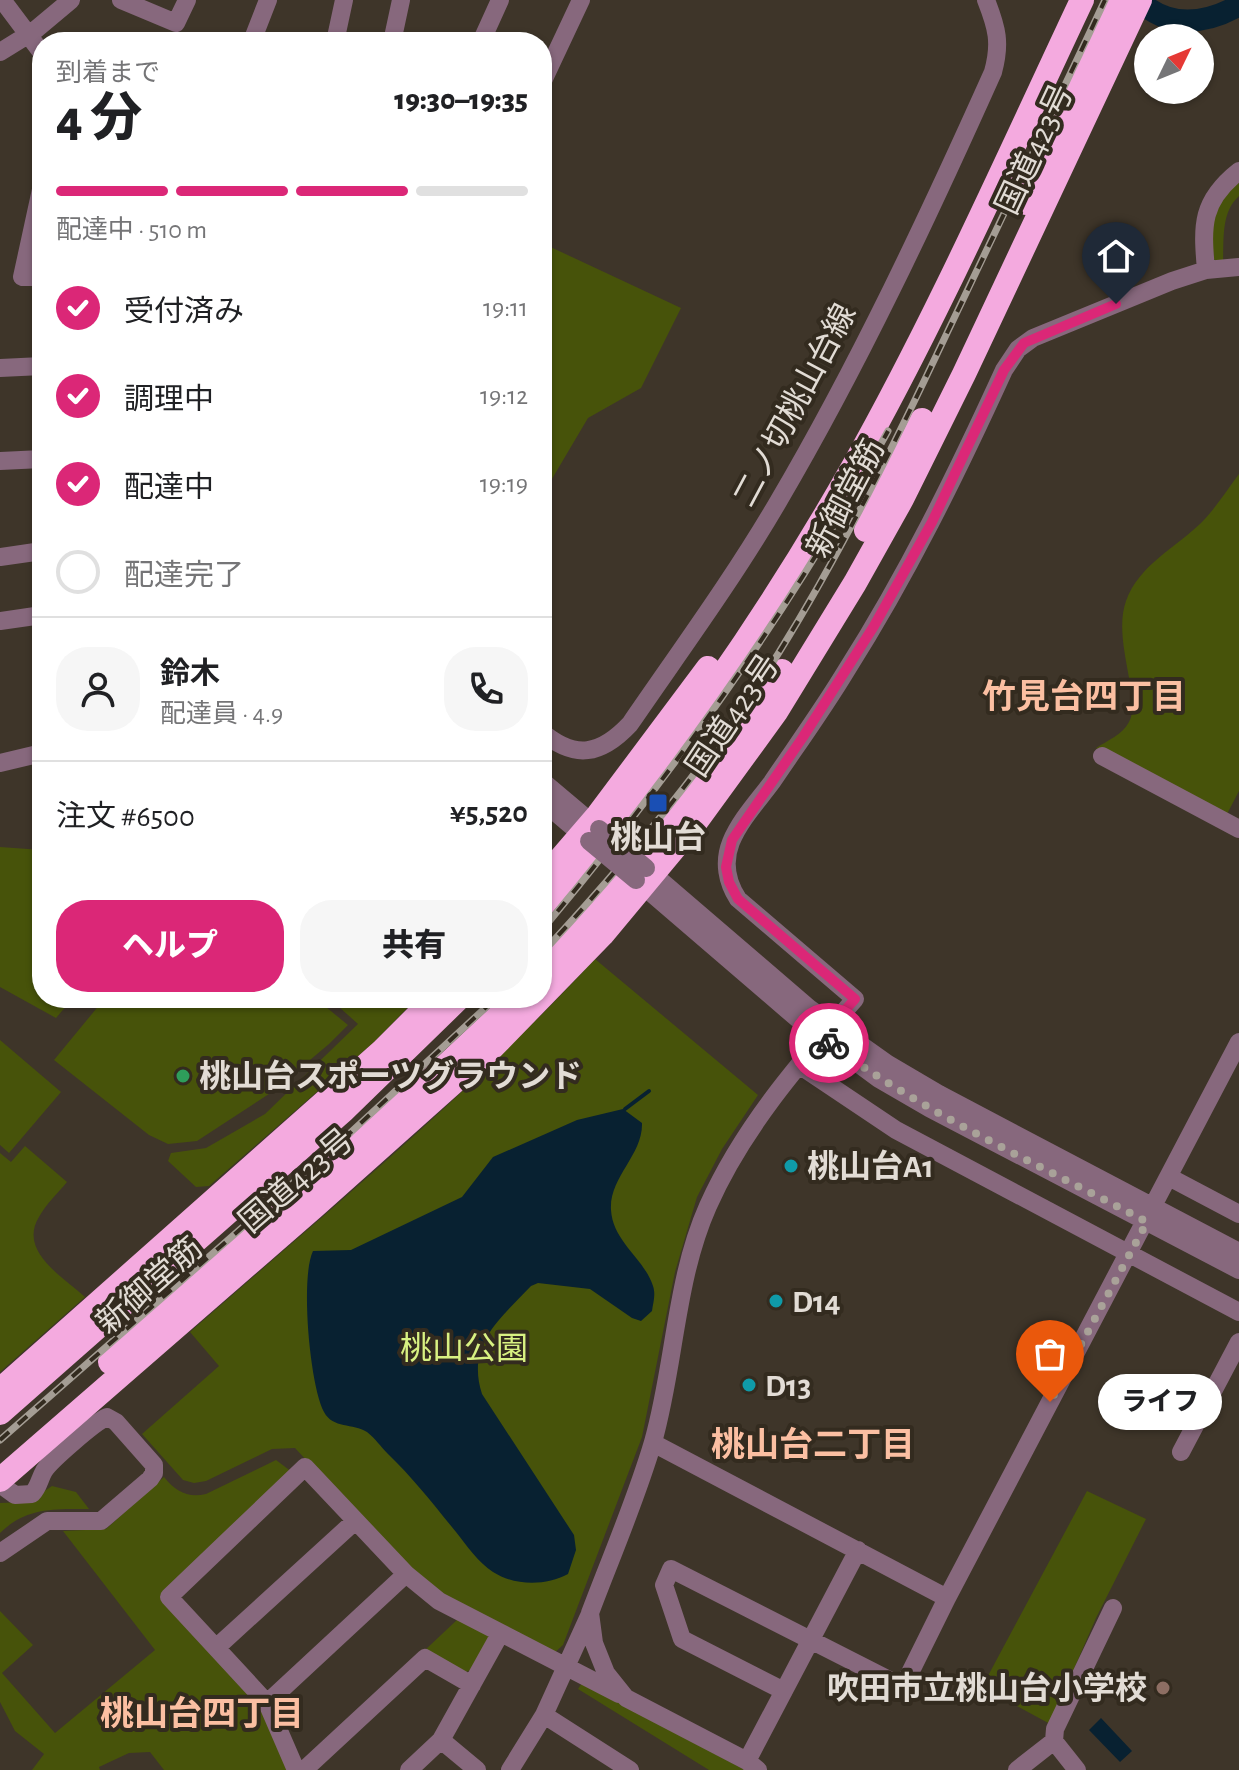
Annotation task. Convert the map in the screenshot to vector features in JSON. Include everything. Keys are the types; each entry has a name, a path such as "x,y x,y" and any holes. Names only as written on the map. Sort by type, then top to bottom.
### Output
{"highway":[{"name":"国道423号","path":"552,870 590,832 687,698 737,626 840,460 901,345 1066,0"},
{"name":"新御堂筋","path":"552,894 640,789 700,708 750,636 853,467 961,259 1082,0"},
{"name":"国道423号","path":"552,987 723,787 776,712 855,583 902,499 964,374 1131,5"},
{"name":"新御堂筋","path":"552,962 666,833 770,689 842,573 887,490 994,272 1083,80 1131,5"},
{"path":"901,345 961,259"},
{"path":"964,374 994,272"},
{"name":"国道423号","path":"0,1390 382,1051 425,1008"},
{"name":"新御堂筋","path":"0,1413 333,1120 449,1008"},
{"name":"新御堂筋","path":"0,1458 437,1074 507,1008"},
{"name":"国道423号","path":"0,1482 491,1049 532,1008"},
{"path":"33,1384 127,1279"},
{"path":"56,1410 174,1329"}],"street":[{"path":"0,52 71,0"},
{"path":"121,0 176,23 187,0"},
{"path":"256,32 268,0"},
{"path":"337,32 344,0"},
{"path":"394,32 401,0"},
{"path":"486,32 500,0"},
{"path":"552,62 581,0"},
{"name":"二ノ切桃山台線","path":"552,740 560,747 582,751 616,739 630,724 728,582 778,502 845,381 993,72 999,50 996,25 986,0"},
{"path":"3,1 32,41"},
{"path":"1206,270 1203,231 1207,210 1217,190 1239,171"},
{"path":"32,231 22,277 32,277"},
{"path":"510,1770 544,1715 567,1668 653,1443 689,1263 707,1208 729,1162 799,1065 855,999 738,899 729,882 726,867 732,840 874,626 932,522 1004,370 1018,349 1033,338 1172,281 1206,270 1239,267"},
{"path":"0,368 32,366"},
{"path":"0,461 32,459"},
{"path":"0,557 32,552"},
{"path":"0,621 32,616"},
{"path":"0,763 32,755"},
{"path":"1102,756 1239,829"},
{"path":"552,792 590,832"},
{"path":"552,807 590,832 826,1031 1150,1215 1239,1270"},
{"path":"784,1691 682,1639 664,1585 671,1569 903,1687 1239,1042"},
{"path":"799,1065 896,1130 1239,1312"},
{"path":"1169,1177 1239,1214"},
{"path":"1150,1215 1239,1252"},
{"path":"1181,1452 1239,1342"},
{"path":"0,1482 15,1495 32,1494 52,1462 107,1417 116,1422 150,1459 154,1469 150,1479 101,1521 47,1521 0,1553"},
{"path":"653,1443 947,1598"},
{"path":"296,1770 267,1703 169,1597 305,1467 406,1574 439,1601 753,1766 784,1691 858,1550"},
{"path":"217,1647 355,1521"},
{"path":"267,1703 406,1574"},
{"path":"1077,1770 1054,1741 1055,1729 1113,1608"},
{"path":"590,1613 594,1643 606,1673 626,1698"},
{"path":"409,1770 441,1740 500,1634"},
{"path":"304,1770 425,1658 472,1685"},
{"path":"544,1715 600,1762 630,1770"},
{"path":"441,1740 477,1770"},
{"path":"1017,1770 1054,1741"}],"green space":[{"path":"1239,181 1239,196 1226,218 1223,261 1217,262 1213,246 1214,216"},
{"path":"552,248 681,308 641,388 588,418 552,479"},
{"path":"1239,474 1239,791 1226,816 1096,748 1123,730 1132,712 1122,633 1126,601 1132,588 1149,567 1206,518"},
{"path":"0,847 32,849 32,1005 0,987"},
{"name":"桃山公園","path":"595,959 758,1095 722,1149 697,1197 675,1272 642,1437 563,1645 552,1655 438,1594 407,1568 295,1448 272,1449 206,1481 194,1483 183,1480 142,1434 219,1366 190,1332 448,1104 548,1008 552,1008 552,1004"},
{"path":"38,1008 64,1008 56,1018"},
{"name":"桃山台スポーツグラウンド","path":"97,1008 327,1008 348,1025 272,1092 197,1141 168,1144 149,1135 54,1060"},
{"path":"340,1008 407,1008 374,1042 209,1186 196,1187 168,1161 171,1153 206,1148 265,1114 358,1024"},
{"path":"0,1040 61,1092 9,1153 0,1145"},
{"path":"25,1146 67,1182 39,1217 34,1229 34,1241 55,1272 85,1297 0,1372 0,1153 11,1162"},
{"path":"276,1460 292,1472 160,1596 261,1708 289,1770 164,1770 150,1752 129,1753 99,1767 100,1770 32,1770 44,1754 15,1731 0,1702 0,1611 33,1645 2,1673 55,1733 155,1650 63,1531 106,1529 164,1477 183,1493 200,1495"},
{"path":"52,1486 76,1492 89,1509 42,1511 20,1518 0,1533 0,1503 28,1502"},
{"path":"1087,1491 1146,1519 1096,1618 1050,1724 982,1687"},
{"path":"459,1618 486,1632 490,1640 473,1669 466,1672 424,1651"},
{"path":"582,1683 745,1770 709,1770 578,1689"}],"water":[{"path":"623,1109 642,1123 641,1135 615,1187 611,1210 617,1231 649,1276 654,1296 652,1311 641,1321 590,1289 538,1283 531,1286 498,1321 482,1347 478,1376 482,1394 574,1535 576,1550 568,1574 550,1581 530,1583 511,1580 493,1572 478,1559 415,1482 370,1434 333,1421 324,1412 315,1380 308,1332 309,1265 313,1251 351,1250 462,1197 493,1157 577,1120"},
{"path":"1101,1718 1132,1751 1120,1762 1089,1730"}],"waterway":[{"path":"1139,0 1162,16 1188,20 1214,16 1239,5"},
{"path":"625,1109 649,1091"}],"railway":[{"path":"552,942 606,883 696,771 752,694 802,615 908,415 1105,0"},
{"path":"552,918 638,811 728,689 811,563 888,431"},
{"path":"0,1440 350,1133 485,1008"}],"way so far":[{"path":"829,1043 879,1079 929,1108 1147,1222 1050,1402"}],"place":[{"name":"桃山台","path":"658,803"},
{"name":"桃山台スポーツグラウンド","path":"183,1076"},
{"name":"桃山台A1","path":"791,1166"},
{"name":"D14","path":"776,1301"},
{"name":"D13","path":"749,1385"},
{"name":"ライフ","path":"1050,1402"},
{"name":"吹田市立桃山台小学校","path":"1163,1688"}],"district":[{"name":"竹見台四丁目","path":"1084,696"},
{"name":"桃山台二丁目","path":"813,1444"},
{"name":"桃山台四丁目","path":"202,1713"}],"route":[{"path":"829,1043 821,1037 855,999 738,899 729,882 726,867 732,840 874,626 932,522 1004,370 1018,349 1033,338 1116,304"}]}
